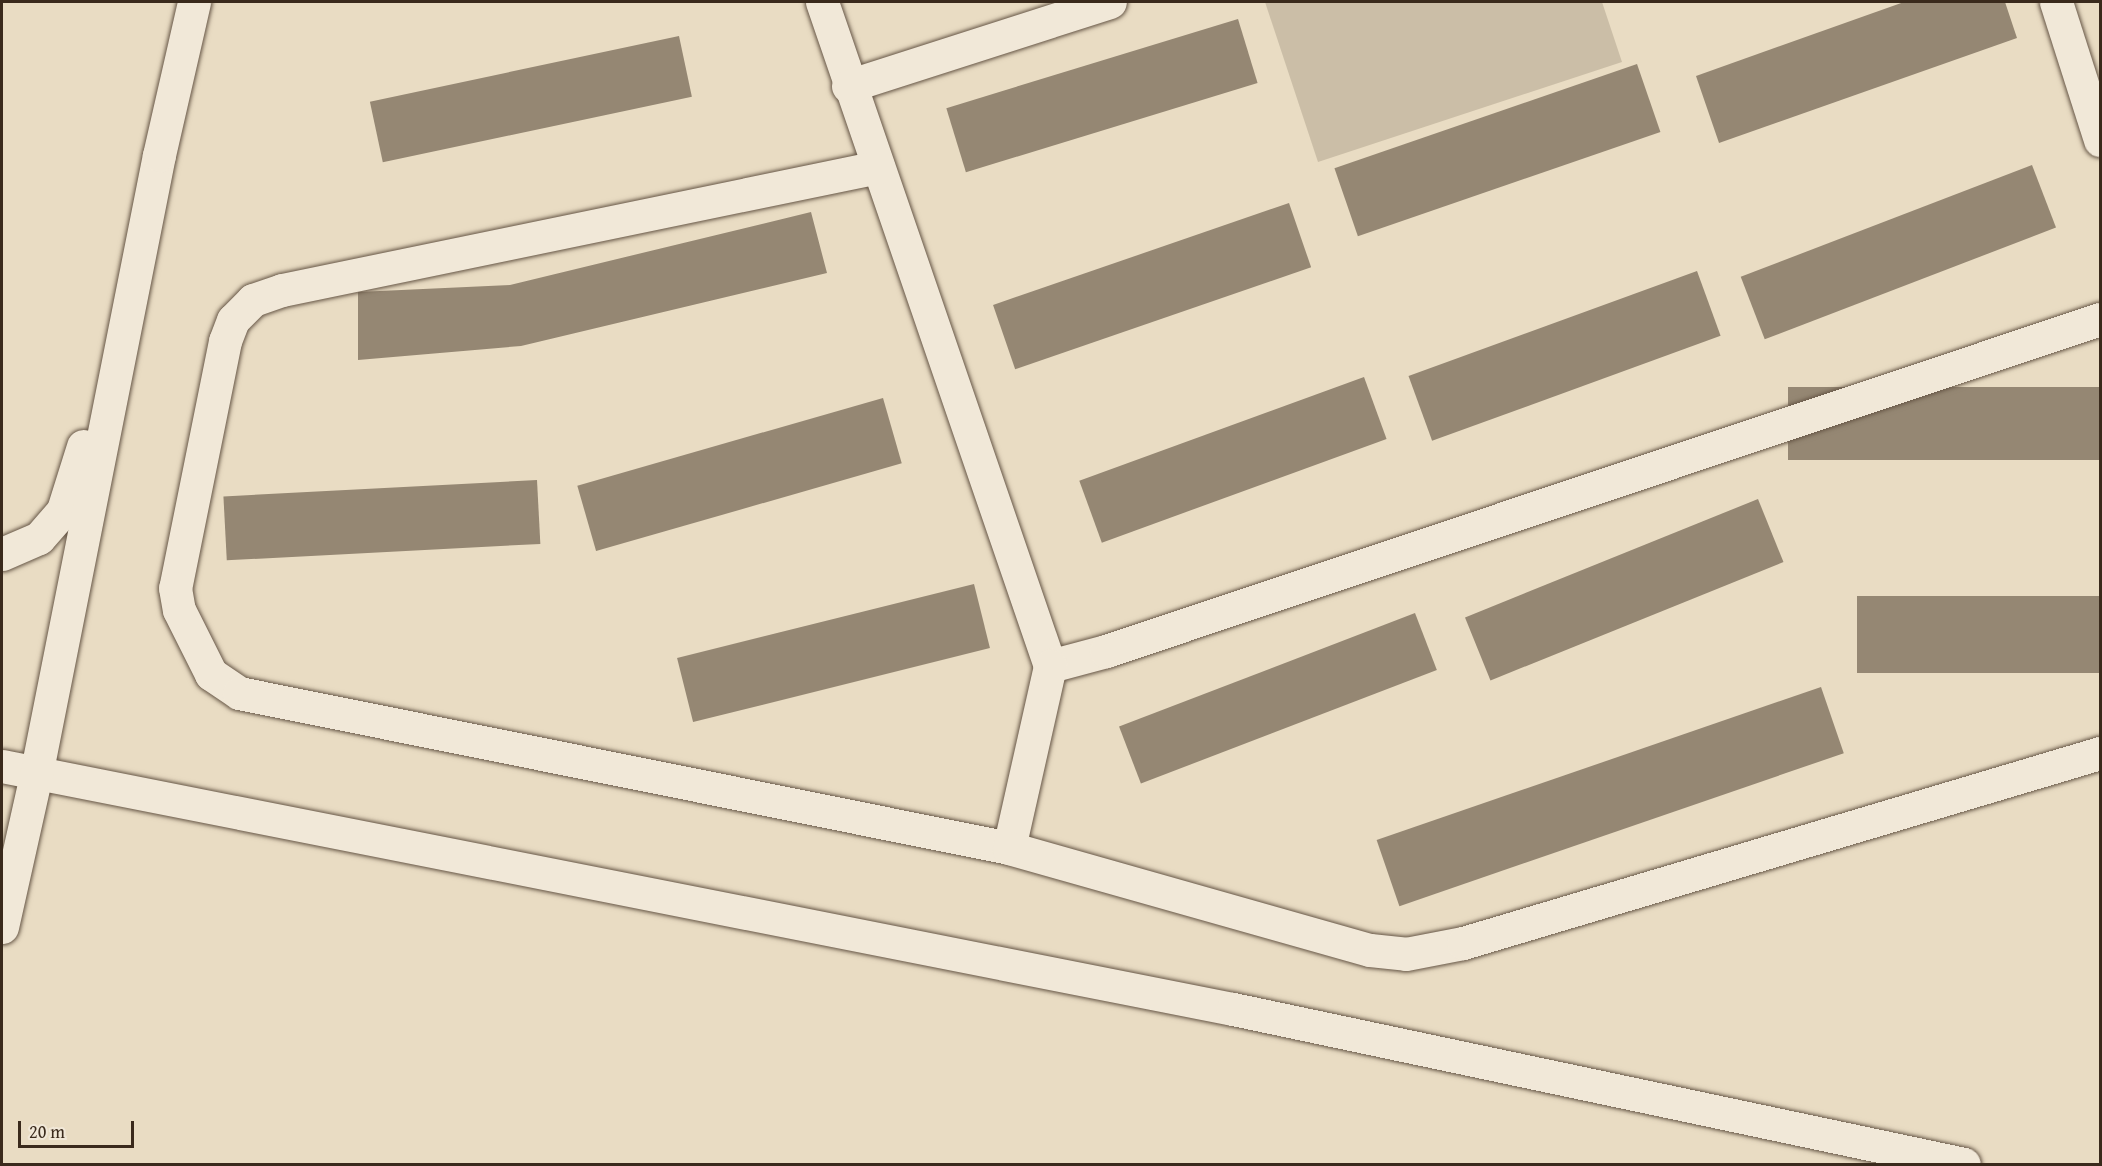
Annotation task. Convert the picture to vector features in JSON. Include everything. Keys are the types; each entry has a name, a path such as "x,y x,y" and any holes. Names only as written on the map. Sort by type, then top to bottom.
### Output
{"street":[{"path":"2,927 36,775 123,336 194,2"},
{"path":"822,2 848,86 1050,666 1009,848"},
{"path":"848,86 1110,2"},
{"path":"2056,2 2100,140"},
{"path":"878,167 282,290 253,300 233,320 225,341 175,588 179,610 211,674 239,693 1009,848 1370,950 1406,954 1463,943 2100,753"},
{"path":"1050,666 1106,651 2100,319"},
{"path":"2,554 39,538 63,510 98,393 123,336"},
{"path":"2,766 36,775 1222,1006 1964,1164"}],"shaded area":[{"path":"1265,2 1602,2 1622,62 1318,162"}],"building":[{"path":"1904,2 2005,2 2017,38 1719,143 1696,76"},
{"path":"1238,19 1258,83 966,172 946,108"},
{"path":"679,36 692,97 383,162 370,102"},
{"path":"1637,64 1660,132 1358,236 1334,168"},
{"path":"2032,165 2056,228 1765,339 1741,277"},
{"path":"1289,203 1311,267 1015,369 993,305"},
{"path":"811,212 827,273 521,346 358,360 358,292 510,285"},
{"path":"1697,271 1721,336 1432,441 1409,376"},
{"path":"1364,377 1387,439 1102,543 1079,481"},
{"path":"1788,387 2100,387 2100,460 1788,460"},
{"path":"883,398 902,463 596,551 577,486"},
{"path":"537,480 540,544 227,560 223,496"},
{"path":"1758,499 1783,562 1490,680 1465,617"},
{"path":"974,584 990,648 693,722 677,658"},
{"path":"1857,596 2100,596 2100,673 1857,673"},
{"path":"1415,613 1437,670 1141,784 1119,727"},
{"path":"1821,687 1844,753 1399,906 1377,840"}]}
